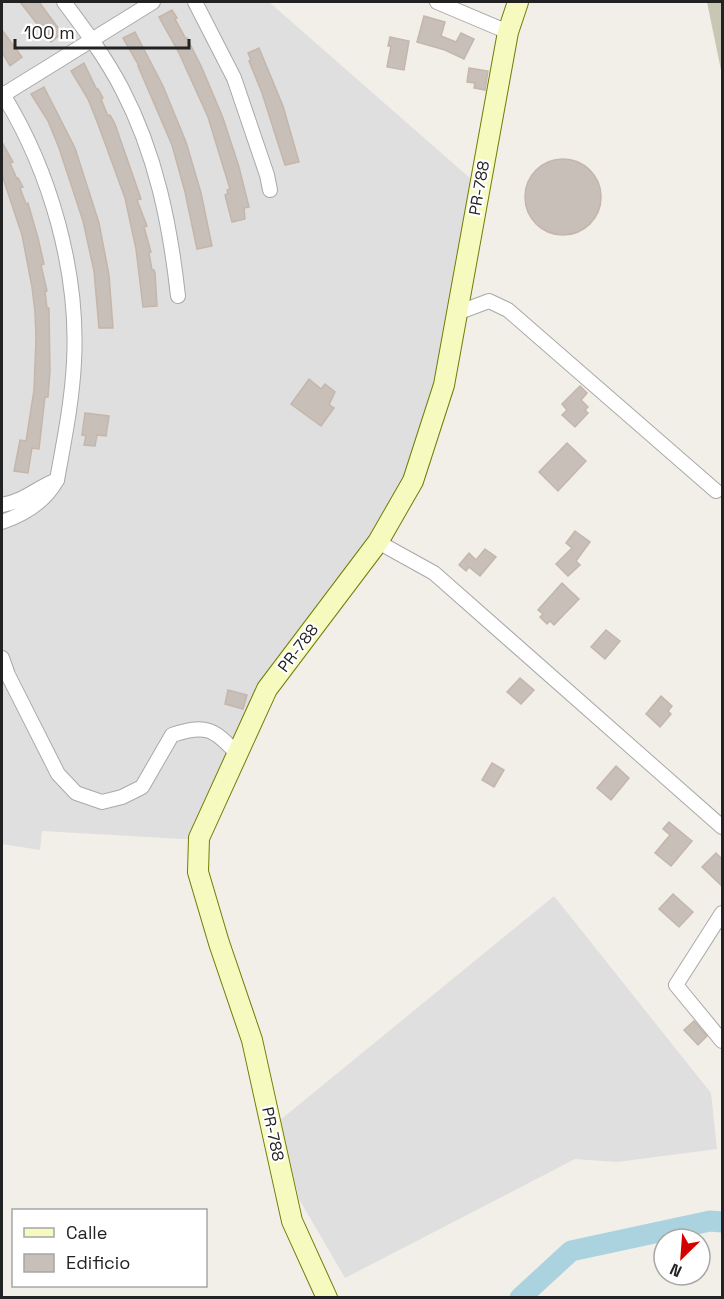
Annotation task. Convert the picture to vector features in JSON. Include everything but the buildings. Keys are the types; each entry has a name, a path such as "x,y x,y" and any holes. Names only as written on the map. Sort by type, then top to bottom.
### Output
{"street":[{"path":"64,2 92,39 123,90 146,145 162,194 178,296"},
{"path":"2,514 2,506 50,494 57,480 69,418 75,361 73,310 64,243 38,162 2,94 153,2"},
{"path":"195,2 234,78 270,190"},
{"path":"437,2 508,32"},
{"name":"PR-788","path":"327,1298 292,1221 252,1040 198,872 198,838 267,689 378,542 413,481 444,385 508,32 518,2"},
{"path":"456,313 489,301 508,310 716,491"},
{"path":"2,522 18,516 36,499"},
{"path":"378,542 434,573 723,827"},
{"path":"2,658 8,675 58,774 76,793 102,802 122,797 142,787 172,735 193,729 208,729 223,738 237,754"},
{"path":"723,913 676,985 723,1041"}],"shaded area":[{"path":"2,2 269,2 471,179 452,366 388,528 278,682 201,840 42,831 40,850 2,844"},
{"path":"707,2 722,2 722,75"},
{"path":"554,896 711,1093 717,1149 617,1162 575,1159 345,1278 299,1199 279,1121"}],"waterway":[{"path":"520,1298 571,1251 710,1221 722,1222"}]}
